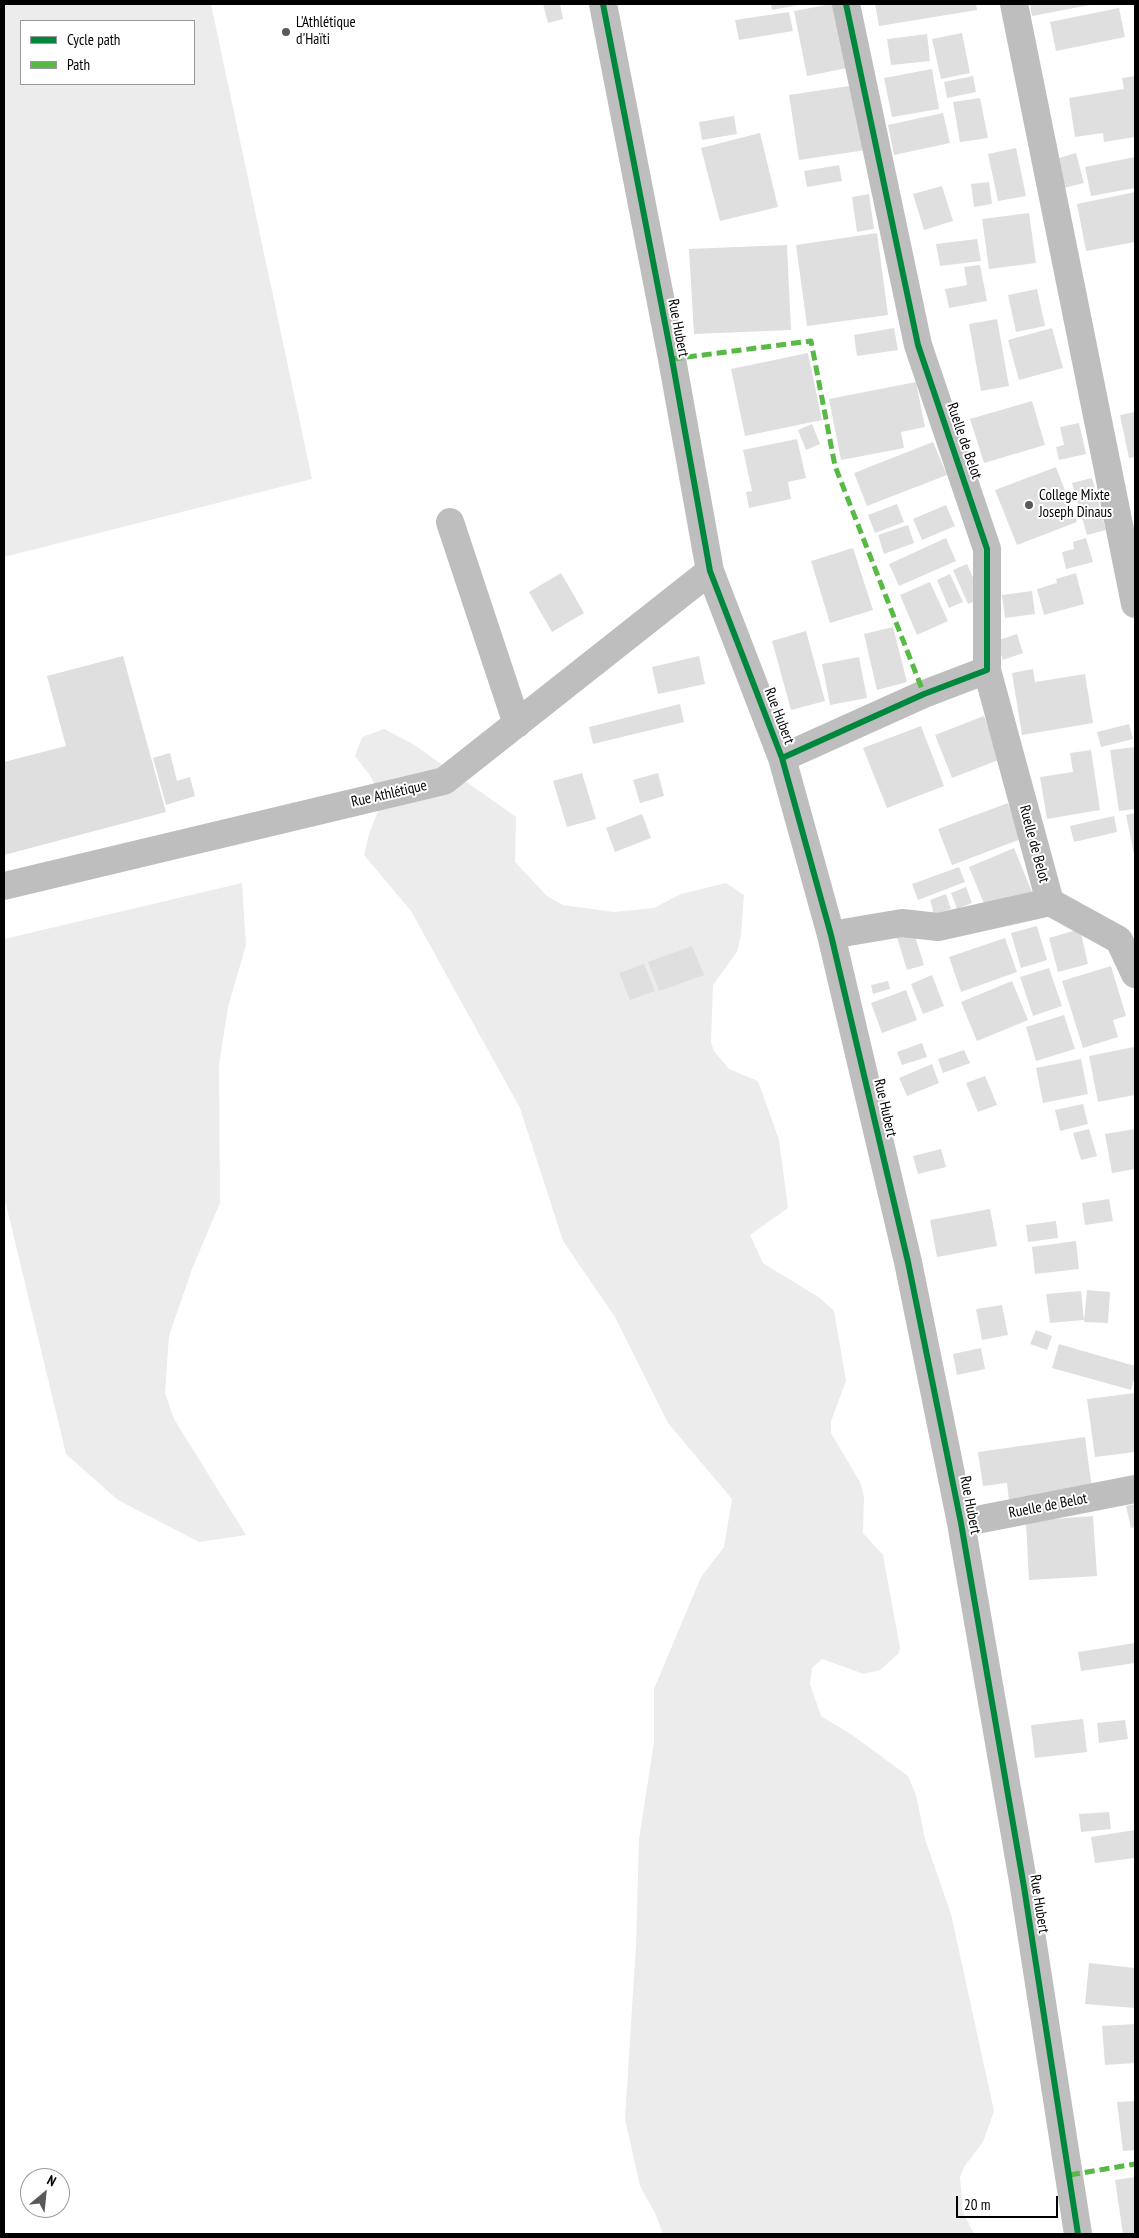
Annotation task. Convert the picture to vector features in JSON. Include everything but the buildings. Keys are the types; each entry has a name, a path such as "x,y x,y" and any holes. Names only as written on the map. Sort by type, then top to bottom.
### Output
{"street":[{"name":"Rue Hubert","path":"603,4 670,350 710,571 782,758 831,935 908,1262 961,1523 1024,1887 1078,2234"},
{"name":"Ruelle de Belot","path":"846,4 918,346 987,549 986,670 1050,902"},
{"path":"1014,4 1135,604"},
{"path":"450,522 517,724"},
{"name":"Rue Athlétique","path":"4,886 444,781 710,571"},
{"path":"782,758 924,694 986,670"},
{"name":"Ruelle de Belot","path":"831,935 902,923 938,927 1050,902 1119,940 1135,974"},
{"name":"Ruelle de Belot","path":"961,1523 1135,1489"}],"shaded area":[{"path":"4,4 211,4 312,479 4,557"},
{"path":"384,729 413,744 516,817 515,862 547,896 563,905 614,912 654,908 681,894 726,883 744,895 741,935 737,952 713,985 711,1042 714,1051 729,1069 758,1081 779,1140 788,1208 750,1235 763,1263 820,1298 834,1311 846,1381 831,1421 831,1433 860,1482 864,1496 863,1533 883,1555 900,1648 898,1654 880,1670 864,1674 822,1659 812,1668 810,1684 821,1716 852,1735 908,1776 916,1795 925,1839 951,1914 994,2111 983,2142 964,2167 960,2177 963,2212 974,2234 663,2234 655,2213 640,2186 625,2119 636,1945 639,1839 654,1742 654,1689 701,1577 724,1547 732,1499 668,1423 615,1317 563,1241 520,1108 411,911 364,855 369,834 382,801 371,777 355,756 362,737"},
{"path":"242,883 246,945 228,1007 219,1065 220,1203 192,1269 169,1336 165,1393 174,1419 246,1535 199,1542 118,1500 66,1454 4,1196 4,939"}],"marked path":[{"path":"672,359 811,341 835,466 924,694"},
{"path":"1070,2175 1135,2164"}],"cycle path":[{"path":"603,4 672,359 710,571 782,758 831,935 908,1262 961,1523 1024,1887 1078,2234"},
{"path":"782,758 924,694 987,670 987,549 918,345 846,4"}],"place":[{"name":"L'Athlétique d'Haïti","path":"286,32"},
{"name":"College Mixte Joseph Dinaus","path":"1029,505"}]}
